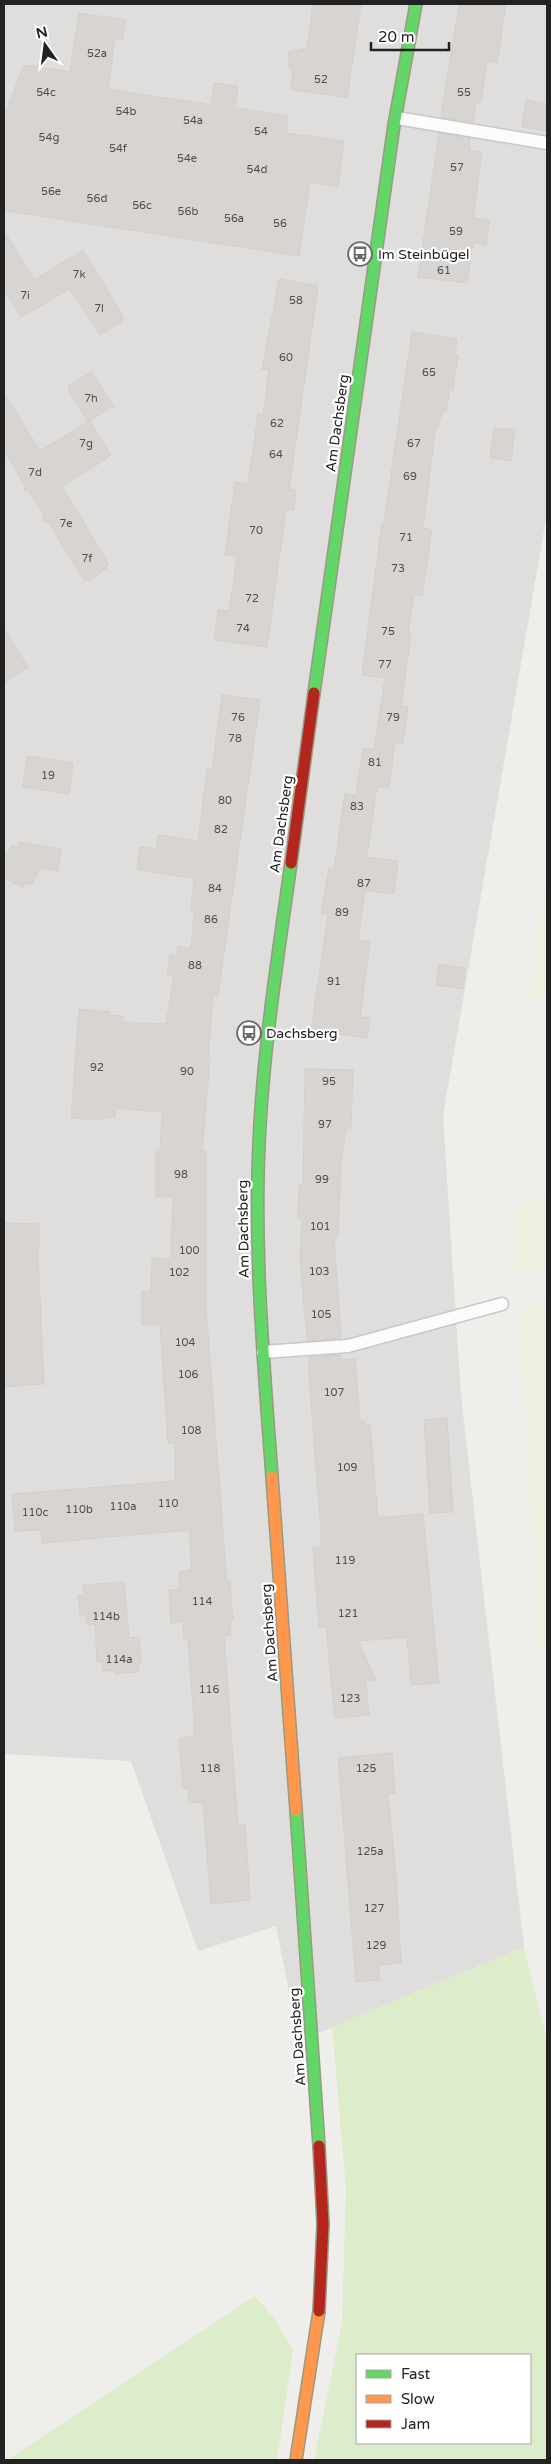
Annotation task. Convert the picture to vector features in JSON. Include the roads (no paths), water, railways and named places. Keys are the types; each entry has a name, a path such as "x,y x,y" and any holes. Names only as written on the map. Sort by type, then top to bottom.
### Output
{"street":[{"name":"Am Dachsberg","path":"296,2460 319,2317 323,2224 312,2030 256,1240 258,1141 265,1046 397,118 416,4"}],"lane":[{"path":"397,118 547,143"},
{"path":"263,1352 348,1346 502,1304"}],"place":[{"name":"Im Steinbügel","path":"360,254"},
{"name":"Dachsberg","path":"249,1033"}]}
